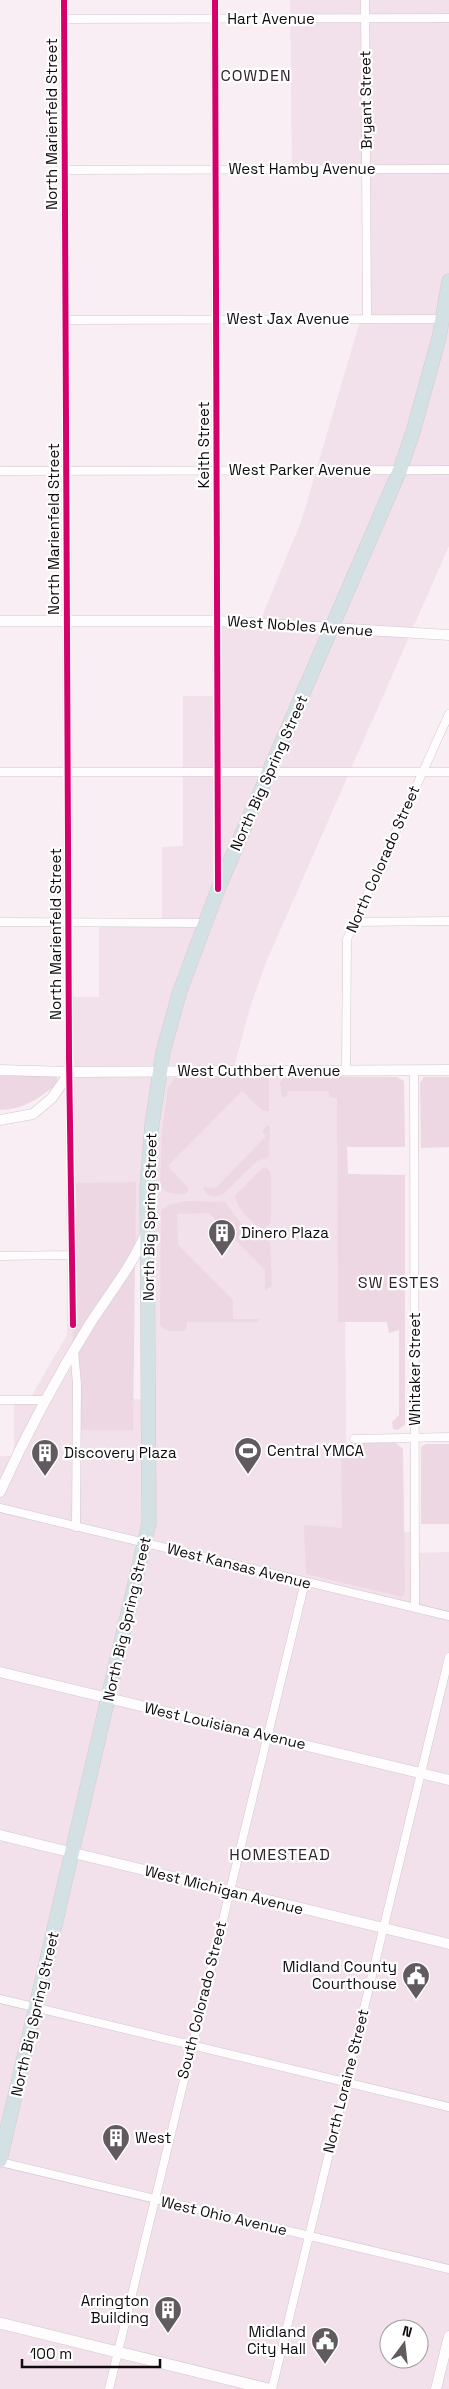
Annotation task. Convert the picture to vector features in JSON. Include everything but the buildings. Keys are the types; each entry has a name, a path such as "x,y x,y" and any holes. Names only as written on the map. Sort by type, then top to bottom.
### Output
{"highway":[{"name":"North Big Spring Street","path":"0,2161 149,1523 147,1230 152,1124 159,1071 180,991 218,889 400,470 446,319 449,281"}],"main road":[{"path":"0,2323 268,2389"}],"street":[{"name":"North Marienfeld Street","path":"64,0 69,1058 73,1325"},
{"name":"Keith Street","path":"215,0 218,889"},
{"name":"Bryant Street","path":"365,0 367,319"},
{"name":"Hart Avenue","path":"64,19 449,18"},
{"name":"West Hamby Avenue","path":"65,170 449,169"},
{"name":"West Jax Avenue","path":"66,320 446,319"},
{"name":"West Parker Avenue","path":"0,471 449,470"},
{"name":"West Nobles Avenue","path":"0,621 217,620 449,635"},
{"name":"North Colorado Street","path":"346,1071 347,939 449,714"},
{"path":"0,772 449,772"},
{"path":"354,922 449,921"},
{"path":"0,922 205,922"},
{"name":"West Cuthbert Avenue","path":"0,1070 70,1072 449,1070"},
{"name":"Whitaker Street","path":"414,1070 415,1608"},
{"path":"0,1120 33,1114 52,1098 70,1072"},
{"path":"0,1492 45,1400 74,1351 135,1258 147,1230"},
{"path":"0,1256 71,1255"},
{"path":"74,1351 77,1384 76,1527"},
{"path":"0,1400 45,1400"},
{"path":"354,1439 449,1437"},
{"name":"West Kansas Avenue","path":"0,1508 449,1616"},
{"name":"South Colorado Street","path":"108,2389 304,1582"},
{"name":"North Loraine Street","path":"272,2389 449,1657"},
{"name":"West Louisiana Avenue","path":"0,1672 449,1780"},
{"name":"West Michigan Avenue","path":"0,1835 449,1944"},
{"path":"0,1999 449,2107"},
{"name":"West Ohio Avenue","path":"0,2161 449,2269"},
{"path":"436,2389 449,2336"}],"shaded area":[{"path":"290,0 449,0 449,546 267,960 251,1004 233,1071 343,1071 347,1532 415,1532 415,1553 449,1552 449,2389 0,2389 0,1456 14,1456 14,1402 28,1402 67,1335 66,997 99,997 99,922 162,922 162,847 183,846 183,696 216,696 217,616 261,619 302,519 367,297 366,170 292,170","holes":["139,1255 148,1255 149,1399 82,1400"]},
{"path":"0,1076 57,1076 57,1084 23,1105 0,1110"},
{"path":"269,1076 269,1111 263,1111 242,1091 168,1166 188,1188 188,1192 185,1194 174,1194 164,1190 160,1184 162,1131 168,1087 175,1078"},
{"path":"285,1076 397,1077 404,1081 405,1147 347,1147 348,1174 405,1175 405,1424 398,1430 393,1429 392,1422 399,1415 399,1330 389,1333 387,1322 338,1322 337,1098 329,1097 329,1091 288,1091 286,1098 282,1097 280,1083"},
{"path":"424,1077 449,1077 449,1147 421,1148 420,1083"},
{"path":"267,1125 270,1127 269,1157 257,1161 225,1193 214,1197 206,1193 203,1187 216,1188 266,1136 262,1131"},
{"path":"266,1167 271,1173 271,1222 265,1229 256,1225 246,1216 235,1196 261,1169"},
{"path":"136,1182 133,1430 75,1430 69,1183"},
{"path":"185,1201 225,1202 247,1232 252,1232 270,1241 272,1286 265,1291 265,1270 209,1213 177,1214 178,1245 233,1300 233,1319 259,1319 259,1322 187,1322 187,1328 184,1331 167,1330 160,1325 161,1210 168,1205"},
{"path":"341,1440 346,1443 396,1443 403,1449 405,1592 402,1597 306,1574 304,1525 342,1528"},
{"path":"427,1444 449,1444 449,1524 421,1524 421,1449 422,1446"}],"cycle path":[{"path":"64,0 69,1058 73,1325"},
{"path":"215,0 218,889"}],"place":[{"name":"Dinero Plaza","path":"222,1257"},
{"name":"Central YMCA","path":"248,1475"},
{"name":"Discovery Plaza","path":"45,1477"},
{"name":"Midland County Courthouse","path":"416,2000"},
{"name":"West","path":"116,2162"},
{"name":"Arrington Building","path":"168,2334"},
{"name":"Midland City Hall","path":"325,2365"}],"district":[{"name":"COWDEN","path":"256,75"},
{"name":"SW ESTES","path":"399,1282"},
{"name":"HOMESTEAD","path":"280,1854"}]}
